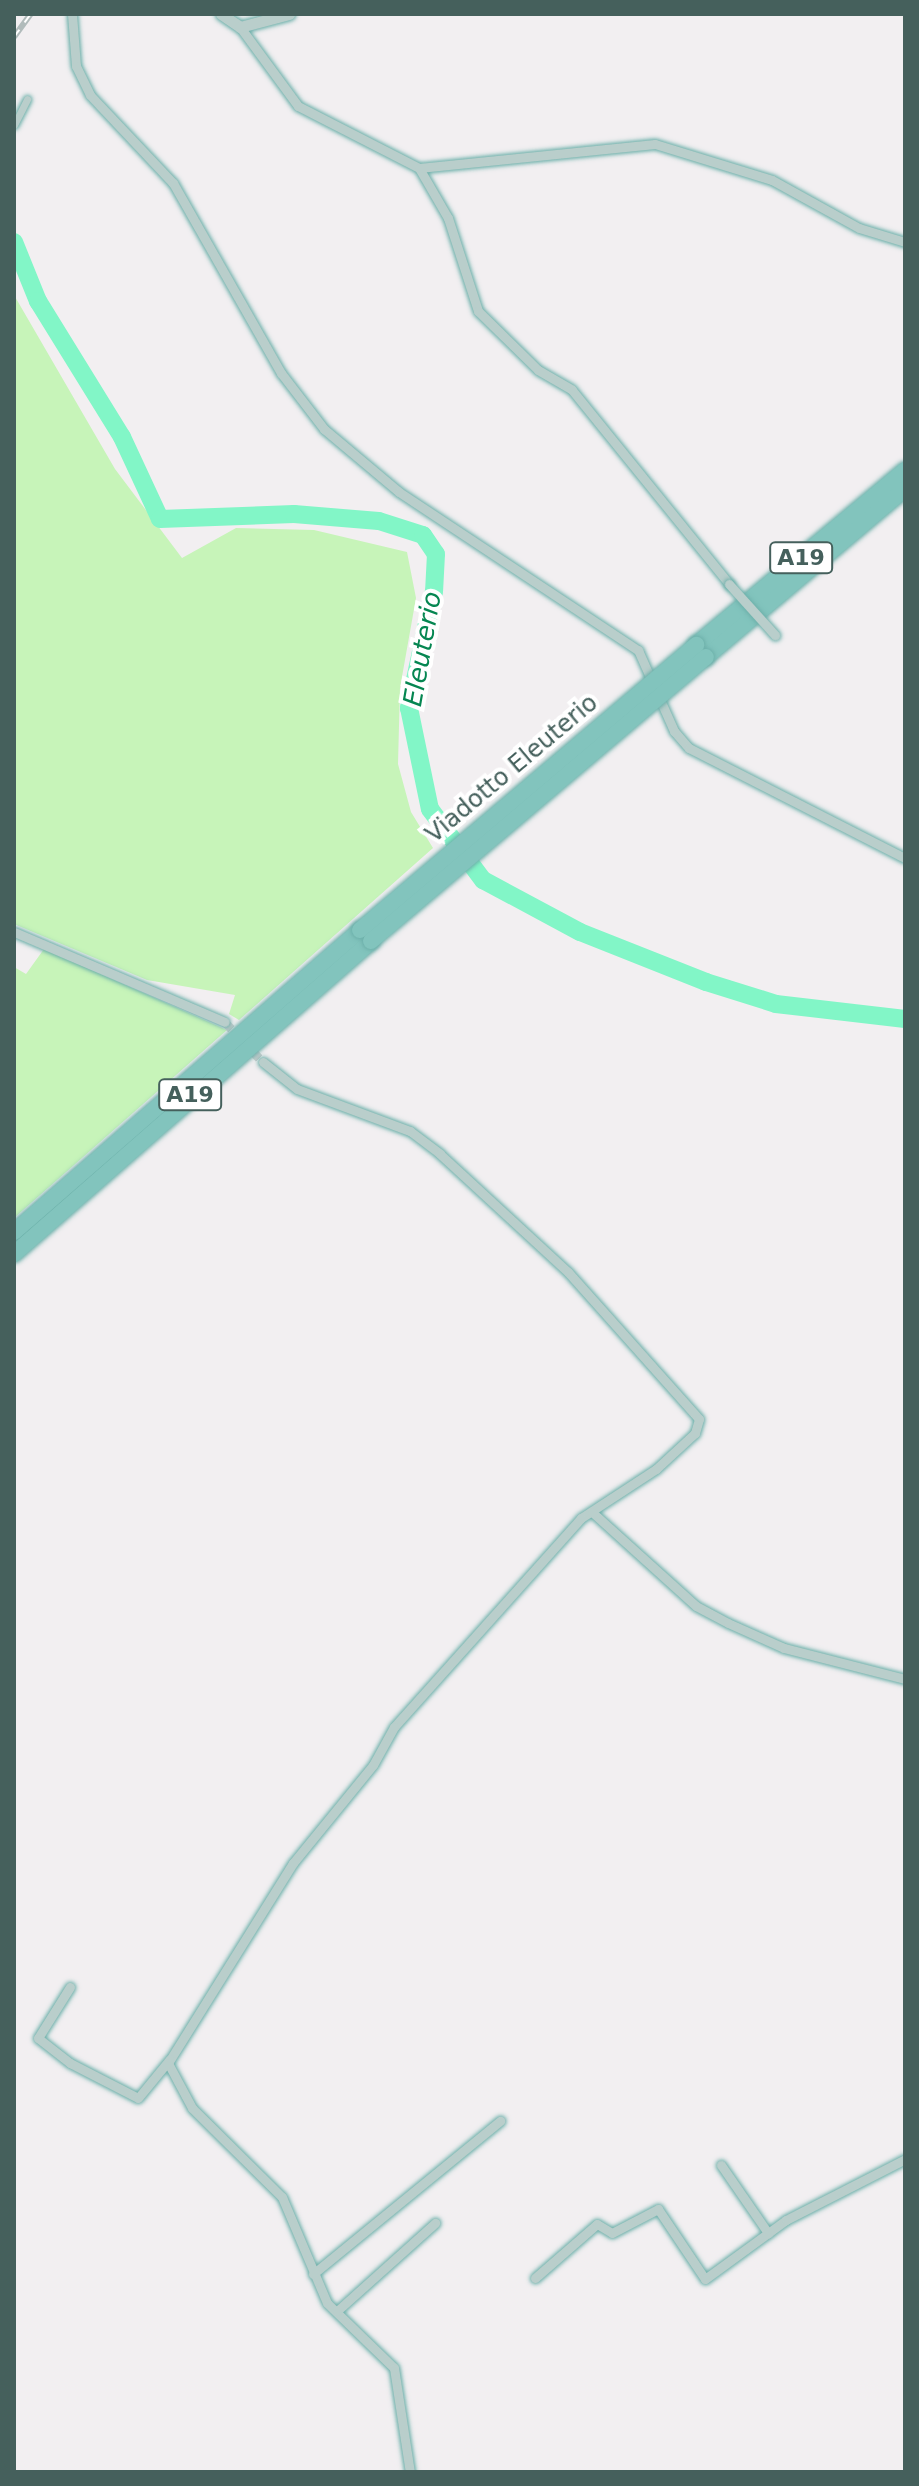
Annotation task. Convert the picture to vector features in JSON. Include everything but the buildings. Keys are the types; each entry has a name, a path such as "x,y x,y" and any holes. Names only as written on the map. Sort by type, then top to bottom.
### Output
{"highway":[{"name":"A19","path":"701,651 905,470"},
{"name":"A19","path":"701,651 905,489"},
{"name":"Viadotto Eleuterio","path":"365,935 701,651"},
{"name":"A19","path":"14,1232 365,935"},
{"name":"A19","path":"14,1254 365,935"}],"street":[{"path":"72,14 76,66 90,95 173,183 281,373 324,429 399,492 638,650 674,731 689,748 905,858"},
{"path":"221,14 240,27 298,106 419,168 448,218 478,311 538,370 572,390 729,584 775,635"},
{"path":"240,27 289,14"},
{"path":"14,125 27,99"},
{"path":"419,168 655,144 772,180 859,228 905,242"},
{"path":"14,932 225,1022"},
{"path":"70,1987 38,2038 70,2063 138,2098 170,2059 286,1874 373,1765 394,1727 592,1512 695,1433 693,1406 635,1354 568,1272 428,1144 410,1131 297,1089 263,1062"},
{"path":"592,1512 688,1599 728,1623 784,1648 905,1679"},
{"path":"170,2059 181,2095 282,2197 298,2221 313,2274 337,2311 394,2368 410,2472"},
{"path":"313,2274 500,2121"},
{"path":"535,2278 597,2224 612,2233 658,2209 705,2279 768,2233 905,2159"},
{"path":"721,2165 768,2233"},
{"path":"337,2311 435,2223"}],"green space":[{"path":"14,295 115,469 182,558 236,528 314,530 407,552 416,598 400,688 398,764 411,812 433,848 239,1020 229,1014 235,995 147,980 14,924"},
{"path":"44,949 227,1030 14,1218 14,967 26,974"}],"waterway":[{"name":"Eleuterio","path":"14,242 38,301 122,437 160,519 294,514 379,521 423,535 436,554 434,591 409,708 430,809 483,880 580,932 706,982 776,1004 905,1019"}],"tunnel":[{"path":"225,1022 263,1062"}],"railway":[{"path":"14,37 31,14"}]}
